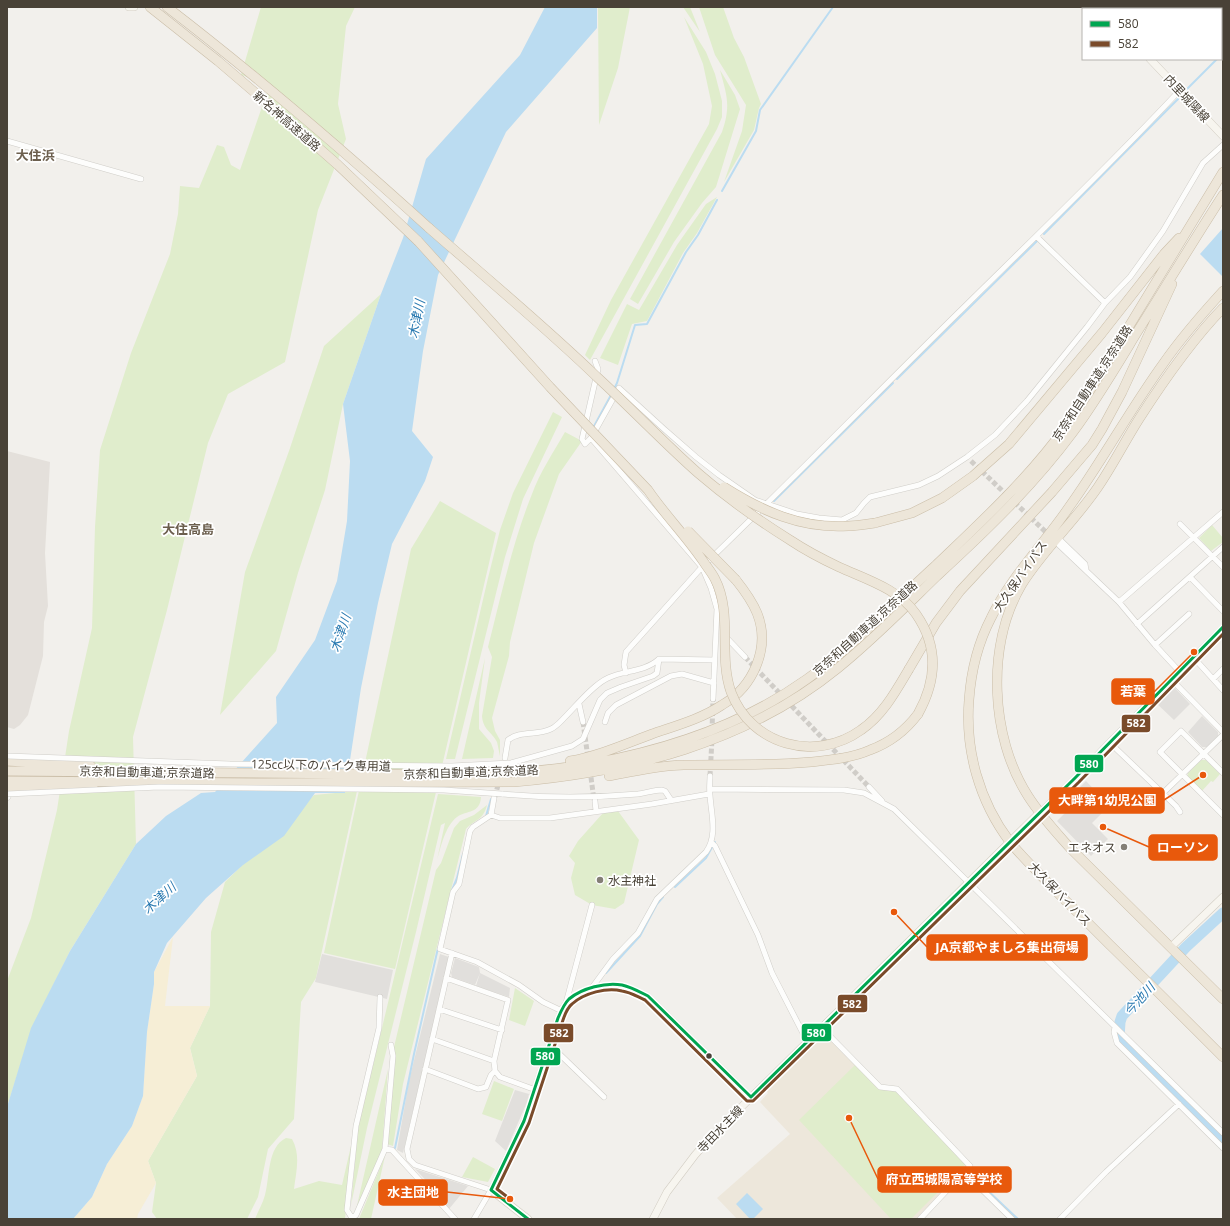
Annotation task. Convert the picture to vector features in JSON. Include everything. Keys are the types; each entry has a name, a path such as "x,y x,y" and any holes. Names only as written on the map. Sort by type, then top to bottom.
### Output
{"highway":[{"name":"新名神高速道路","path":"150,7 218,61 286,119 338,165 418,241 550,387 648,490"},
{"name":"新名神高速道路","path":"167,7 347,154 597,377 626,406"},
{"name":"京奈和自動車道;京奈道路","path":"7,781 142,782 452,779 592,764 666,746 739,719 788,692 808,679 843,650 1001,503 1050,448 1094,384 1223,172"},
{"name":"京奈和自動車道;京奈道路","path":"7,771 195,773 452,779 514,782 554,779 594,773 669,755 721,737 793,700 837,669 891,620 1007,509 1040,474 1074,430 1102,389 1223,195"},
{"path":"626,406 699,469 720,485 768,512 806,523 827,526 848,526 875,523 912,513 942,498 973,476 1008,444 1102,333 1164,254 1191,225"},
{"path":"648,490 690,542 715,579 723,603 725,663 727,675 731,692 737,706 764,734 777,741 798,746 822,746 845,739 861,730 874,719 890,700 936,623 960,591 1052,492 1092,445 1137,362 1189,248"},
{"name":"大久保バイパス","path":"1223,291 1195,322 1162,364 1129,413 1088,480 1065,513 1013,580 990,619 983,637 971,682 968,710 969,742 976,776 999,825 1010,841 1089,924 1223,1057"},
{"name":"大久保バイパス","path":"1223,308 1195,340 1171,371 1138,420 1098,488 1058,541 1022,584 1004,629 998,656 997,681 1002,728 1006,749 1027,795 1048,825 1223,999"},
{"path":"554,779 594,778 682,765 729,766 790,764 849,757 870,750 893,738 911,723 918,714 930,690 933,664 929,640 924,627 910,608 892,592 837,566 798,545 748,512 698,473 626,406"},
{"path":"512,773 579,760 705,714 723,705 737,694 752,674 759,658 762,644 762,631 757,613 745,591 648,490"},
{"path":"7,761 141,768 195,773"},
{"path":"7,794 142,782"}],"main road":[{"path":"129,7 134,7"},
{"name":"内里城陽線","path":"1151,60 1222,132"},
{"name":"寺田水主線","path":"653,1219 667,1192 695,1155 712,1136 1040,812"},
{"path":"1173,949 1223,897"},
{"path":"491,1190 528,1219"}],"street":[{"path":"626,673 624,665 626,652 702,567 963,308 1037,237 1102,172 1180,90"},
{"path":"7,141 142,180"},
{"path":"595,361 598,369 582,439 585,444 591,438 619,388 664,429 719,475 755,500 797,514 842,520 856,513 870,497 919,485 969,459 995,435 1027,401 1105,303 1130,277 1163,231 1203,163 1223,145"},
{"path":"1037,237 1105,303"},
{"path":"591,438 702,567 711,588 717,609 713,699"},
{"path":"1119,602 1223,512"},
{"path":"1180,524 1223,567"},
{"path":"1058,541 1085,564 1086,570"},
{"path":"1058,541 1119,602 1155,646 1180,671"},
{"path":"1137,624 1223,547"},
{"path":"1190,577 1223,611"},
{"path":"1155,646 1189,614"},
{"path":"716,626 745,657"},
{"path":"1040,812 1223,627"},
{"path":"1194,658 1223,690"},
{"path":"505,758 508,740 523,733 543,733 554,728 597,686 608,678 653,665 659,659 715,660"},
{"name":"125cc以下のバイク専用道","path":"7,756 230,764 452,766 511,763 572,746 582,739 600,700 607,693 653,676 657,673 659,659"},
{"path":"1213,679 1223,669"},
{"path":"605,722 608,713 616,705 672,676 682,674 714,683"},
{"path":"1162,794 1223,734 1171,679"},
{"path":"579,704 583,722"},
{"path":"1223,773 1181,730 1160,752 1223,815"},
{"path":"1108,742 1176,806 1180,812"},
{"path":"591,989 613,959 638,933 657,899 706,852 712,843 713,832 710,776"},
{"name":"125cc以下のバイク専用道","path":"7,794 159,787 444,790 529,796 583,797 640,794 662,790 665,791 671,800"},
{"path":"869,787 884,803"},
{"path":"491,815 500,818 550,818 671,800 710,791 844,790 864,794 894,809 1223,1133"},
{"path":"494,798 491,815 473,827 470,831 458,884 453,892 440,949 477,962 519,984 543,1002 562,1011"},
{"path":"595,801 596,811"},
{"path":"712,843 758,935 772,973 807,1041"},
{"path":"474,1219 491,1190 524,1120 549,1044 566,1003 592,905"},
{"path":"452,953 407,1149 409,1159 415,1165 491,1190"},
{"path":"446,978 508,1000 494,1061 495,1071 500,1077 533,1089"},
{"path":"566,1003 578,994 606,985 619,985 632,988 648,996 751,1097"},
{"path":"380,997 379,1028 356,1126 347,1210 352,1218 356,1215 385,1150 393,1056 391,1045"},
{"path":"439,1009 502,1030"},
{"path":"821,1027 880,1087 897,1088 966,1170 1012,1219"},
{"path":"1115,1027 1114,1032 1117,1042 1223,1148"},
{"path":"432,1039 494,1061"},
{"path":"549,1044 604,1097"},
{"path":"425,1069 478,1089 486,1087 491,1075 495,1071"},
{"path":"1060,1219 1106,1172 1179,1104"},
{"path":"385,1150 392,1150 455,1219"},
{"path":"920,1219 966,1170"}],"shaded area":[{"path":"7,451 50,462 45,553 48,606 44,622 43,656 28,715 20,725 14,729 7,727"},
{"path":"1170,685 1173,686 1190,704 1174,720 1154,701"},
{"path":"1202,716 1218,732 1218,736 1207,747 1202,747 1188,732"},
{"path":"1086,781 1107,803 1100,810 1102,813 1092,823 1108,839 1091,856 1057,821 1085,793 1080,787"},
{"path":"322,954 393,970 387,999 315,982"},
{"path":"440,954 449,957 403,1153 397,1150 409,1081"},
{"path":"455,958 479,967 480,973 475,985 452,977 451,973"},
{"path":"480,973 510,988 509,997 476,986"},
{"path":"825,1033 878,1089 896,1090 967,1165 916,1219 737,1219 717,1198 790,1134 760,1102 768,1093 766,1091"},
{"path":"515,1090 529,1094 506,1151 495,1141"},
{"path":"415,1169 468,1186 449,1209 440,1195"}],"green space":[{"path":"261,7 355,7 346,26 338,104 346,139 318,210 285,362 228,394 208,443 167,610 133,737 136,844 70,951 32,1028 7,1107 7,981 31,918 57,810 69,731 92,628 95,527 100,450 131,353 170,254 178,214 180,186 199,188 217,145 224,147 231,165 240,170 270,84 241,75"},
{"path":"598,7 630,7 618,68 599,125"},
{"path":"683,7 690,7 700,32"},
{"path":"699,7 723,7 734,38 744,57 761,104 754,130 724,182 742,131 746,105 715,55"},
{"path":"684,17 706,52 715,74 722,101 722,117 717,129 590,360 585,355 611,300 709,124 712,106 703,64"},
{"path":"720,70 735,95 740,109 716,187 702,203 674,242 638,304 630,299 722,132 725,123 727,101"},
{"path":"717,197 697,233 683,253 647,321 632,324 618,365 600,358 627,304 639,310 677,245 706,204"},
{"path":"381,294 343,404 325,490 298,573 276,651 220,715 245,572 289,451 324,346"},
{"path":"553,412 562,417 523,499 505,557 455,759 446,759 500,530 513,493"},
{"path":"565,432 582,441 559,474 534,543 510,642 509,656 492,718 495,731 500,740 500,756 497,742 484,725 482,716 492,657 488,647 507,570 525,513 535,486"},
{"path":"440,501 496,533 395,969 324,953 411,549"},
{"path":"1212,525 1223,538 1223,542 1211,551 1199,538"},
{"path":"485,658 479,703 479,729 491,743 494,751 493,758 462,759"},
{"path":"1201,760 1206,760 1220,774 1202,791 1187,777 1188,773"},
{"path":"357,791 316,978 301,1002 294,1119 268,1149 258,1197 247,1219 157,1219 152,1212 156,1183 148,1161 197,1076 190,1048 210,1006 211,932 225,882 314,795"},
{"path":"438,794 481,797 476,809 457,817 449,826 437,860 445,823 441,825 367,1128 351,1205 358,1128"},
{"path":"487,805 481,817 466,829 403,1084 393,1146 387,1144 394,1047 436,870 441,863 454,828 460,821 474,815"},
{"path":"618,811 639,840 624,903 615,909 592,905 575,895 571,878 575,863 569,856 578,841 603,813"},
{"path":"515,988 534,1001 525,1026 509,1020"},
{"path":"855,1065 878,1089 896,1090 966,1164 911,1219 891,1219 799,1120"},
{"path":"388,1069 382,1150 356,1210"},
{"path":"494,1081 514,1089 502,1121 482,1114"},
{"path":"354,1133 345,1219 255,1219 267,1188 272,1155 280,1142 286,1138 292,1139 295,1145 297,1164 294,1189 319,1181 342,1185"},
{"path":"385,1156 371,1219 359,1219"},
{"path":"473,1157 495,1169 488,1182 462,1177"}],"sand":[{"path":"173,937 165,1006 210,1006 190,1048 197,1076 148,1161 156,1183 138,1214 137,1219 73,1219 92,1197 107,1164 132,1126 143,1096 147,1032 154,984 154,972"}],"water":[{"name":"木津川","path":"545,7 597,7 597,28 506,132 438,275 423,351 412,431 433,457 425,481 392,544 378,603 361,688 345,793 315,793 284,836 243,865 206,898 167,943 154,972 154,984 147,1032 143,1096 132,1126 107,1164 92,1197 73,1219 7,1219 7,1107 31,1028 70,951 136,844 166,816 201,793 215,792 277,723 276,697 315,640 337,581 347,521 350,461 343,404 381,294 403,238 426,159 520,55"},
{"path":"1223,228 1223,277 1200,254"},
{"path":"747,1193 763,1209 753,1219 750,1219 736,1204"}],"waterway":[{"path":"722,191 756,131 760,110 833,7"},
{"path":"1186,90 1216,60"},
{"path":"1044,234 1180,97"},
{"path":"614,389 635,325 647,324 686,252 698,235 717,200"},
{"path":"897,379 1038,240"},
{"path":"774,501 893,383"},
{"path":"593,428 611,395"},
{"path":"486,816 491,799"},
{"path":"675,887 706,858 715,842"},
{"path":"452,890 457,878 463,854"},
{"path":"606,973 640,936 657,904 663,897"},
{"name":"今池川","path":"1223,913 1186,947 1122,1016 1119,1038 1223,1141"},
{"path":"395,1148 438,948"},
{"path":"967,1171 1018,1219"}],"tunnel":[{"path":"971,461 1050,536"},
{"path":"745,657 869,787"},
{"path":"712,731 713,699"},
{"path":"583,722 588,758"},
{"path":"710,776 712,739"},
{"path":"495,797 504,761"},
{"path":"590,770 594,800"}],"transit line":[{"name":"580","path":"528,1219 491,1190 524,1121 558,1018 564,1005 569,999 587,989 609,984 622,985 648,996 751,1097 1075,778 1223,627"},
{"name":"582","path":"510,1199 497,1189 529,1123 567,1009 577,1000 589,994 603,990 628,992 645,1000 747,1101 753,1101 1079,782 1223,634"}],"place":[{"name":"若葉","path":"1194,652"},
{"name":"大畔第1幼児公園","path":"1203,775"},
{"name":"ローソン","path":"1103,827"},
{"name":"エネオス","path":"1124,847"},
{"name":"水主神社","path":"600,880"},
{"name":"JA京都やましろ集出荷場","path":"894,912"},
{"name":"府立西城陽高等学校","path":"849,1118"},
{"name":"水主団地","path":"510,1199"}],"district":[{"name":"大住浜","path":"35,155"},
{"name":"大住高島","path":"188,529"}]}
